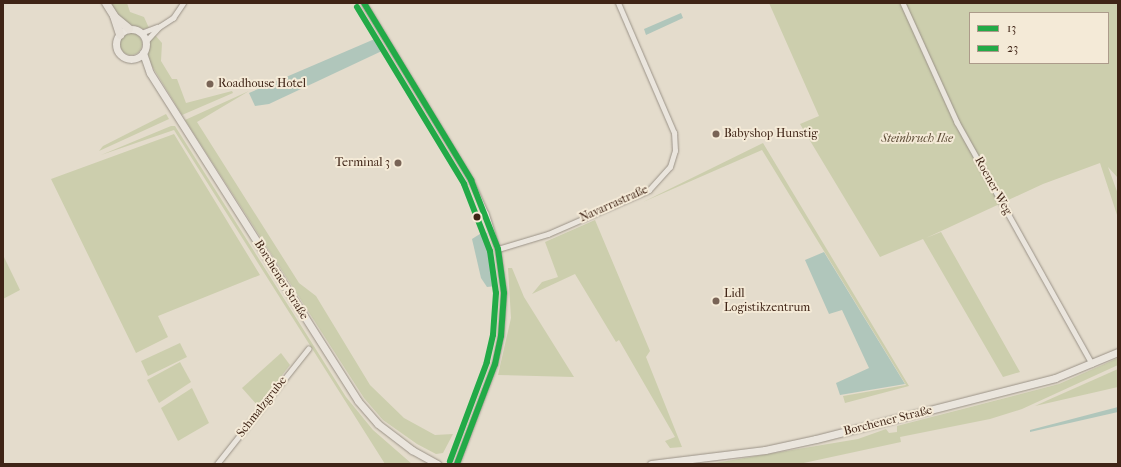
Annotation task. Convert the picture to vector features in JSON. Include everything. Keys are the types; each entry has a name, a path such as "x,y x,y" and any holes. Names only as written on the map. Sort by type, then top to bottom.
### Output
{"highway":[{"path":"106,3 114,16 120,35"},
{"path":"114,16 129,30"}],"main road":[{"path":"129,30 141,33 146,41 143,53 135,58 126,58 119,52 117,43 120,35 129,30"},
{"name":"Borchener Straße","path":"143,53 150,73"},
{"name":"Borchener Straße","path":"135,58 150,73 358,401 378,424 412,450 437,464"},
{"name":"Borchener Straße","path":"651,464 765,450 816,439 1055,378 1118,352"},
{"path":"412,450 426,464"}],"street":[{"path":"141,33 159,27 173,18 183,3"},
{"path":"364,3 471,180 486,213 498,249 504,293 501,336 495,364 457,464"},
{"name":"Navarrastraße","path":"498,249 548,234 649,190 670,167 675,151 674,134 618,3"},
{"name":"Roener Weg","path":"903,3 957,122 1092,364"},
{"path":"146,41 159,27"},
{"name":"Schmalzgrube","path":"217,464 308,349"}],"green space":[{"path":"110,3 127,3 130,12 144,17 149,28 143,29 124,22"},
{"name":"Steinbruch Ilse","path":"769,3 1118,3 1118,178 1108,167 1118,194 1118,218 1100,163 1043,184 926,238 941,232 1020,372 1003,377 923,239 880,257 800,124 819,116"},
{"path":"127,33 135,33 142,40 142,48 135,55 127,55 120,48 120,40"},
{"path":"155,35 162,43 161,61 172,79 177,79 186,103 232,91 233,93 182,115 147,58 150,41"},
{"path":"249,91 197,122 299,283 316,296 370,385 404,418 435,435 453,434 443,453 436,454 417,444 383,420 364,398 185,120"},
{"path":"166,114 169,119 99,151 103,146"},
{"path":"171,126 175,126 346,397 373,430 412,464 385,464 174,130 101,155"},
{"path":"174,134 260,275 158,316 168,337 136,353 51,179"},
{"path":"763,143 909,386 845,403 843,396 906,385 762,150 643,202"},
{"path":"595,220 650,351 646,357 682,447 670,448 665,441 675,437 619,340 616,342 575,274 532,294 542,282 558,277 545,242"},
{"path":"3,255 20,290 3,299"},
{"path":"508,268 512,268 524,297 574,377 498,375 511,318"},
{"path":"180,343 187,357 148,376 141,361"},
{"path":"281,353 290,365 258,406 242,388"},
{"path":"1118,358 1118,365 1022,409 990,419 900,437 901,442 799,464 709,464 858,439 886,429 889,433 897,432 897,426 1059,384"},
{"path":"180,362 191,382 159,403 147,380"},
{"path":"1118,369 1118,387 1035,406 1048,400"},
{"path":"192,388 209,423 178,441 161,408"}],"shaded area":[{"path":"681,13 683,18 646,35 644,29"},
{"path":"377,38 384,50 269,104 255,106 249,93"},
{"path":"483,232 487,233 496,286 487,287 481,278 472,239"},
{"path":"824,252 905,384 840,395 836,383 869,368 842,310 829,314 805,260"},
{"path":"1118,407 1118,412 1030,432 1030,430"}],"transit line":[{"name":"13","path":"364,3 471,180 498,249 504,293 501,336 495,364 457,464"},
{"name":"23","path":"357,7 464,184 490,251 496,293 493,335 487,362 450,461"}],"place":[{"name":"Roadhouse Hotel","path":"210,84"},
{"name":"Babyshop Hunstig","path":"716,134"},
{"name":"Terminal 3","path":"398,163"},
{"name":"Lidl Logistikzentrum","path":"716,301"}]}
